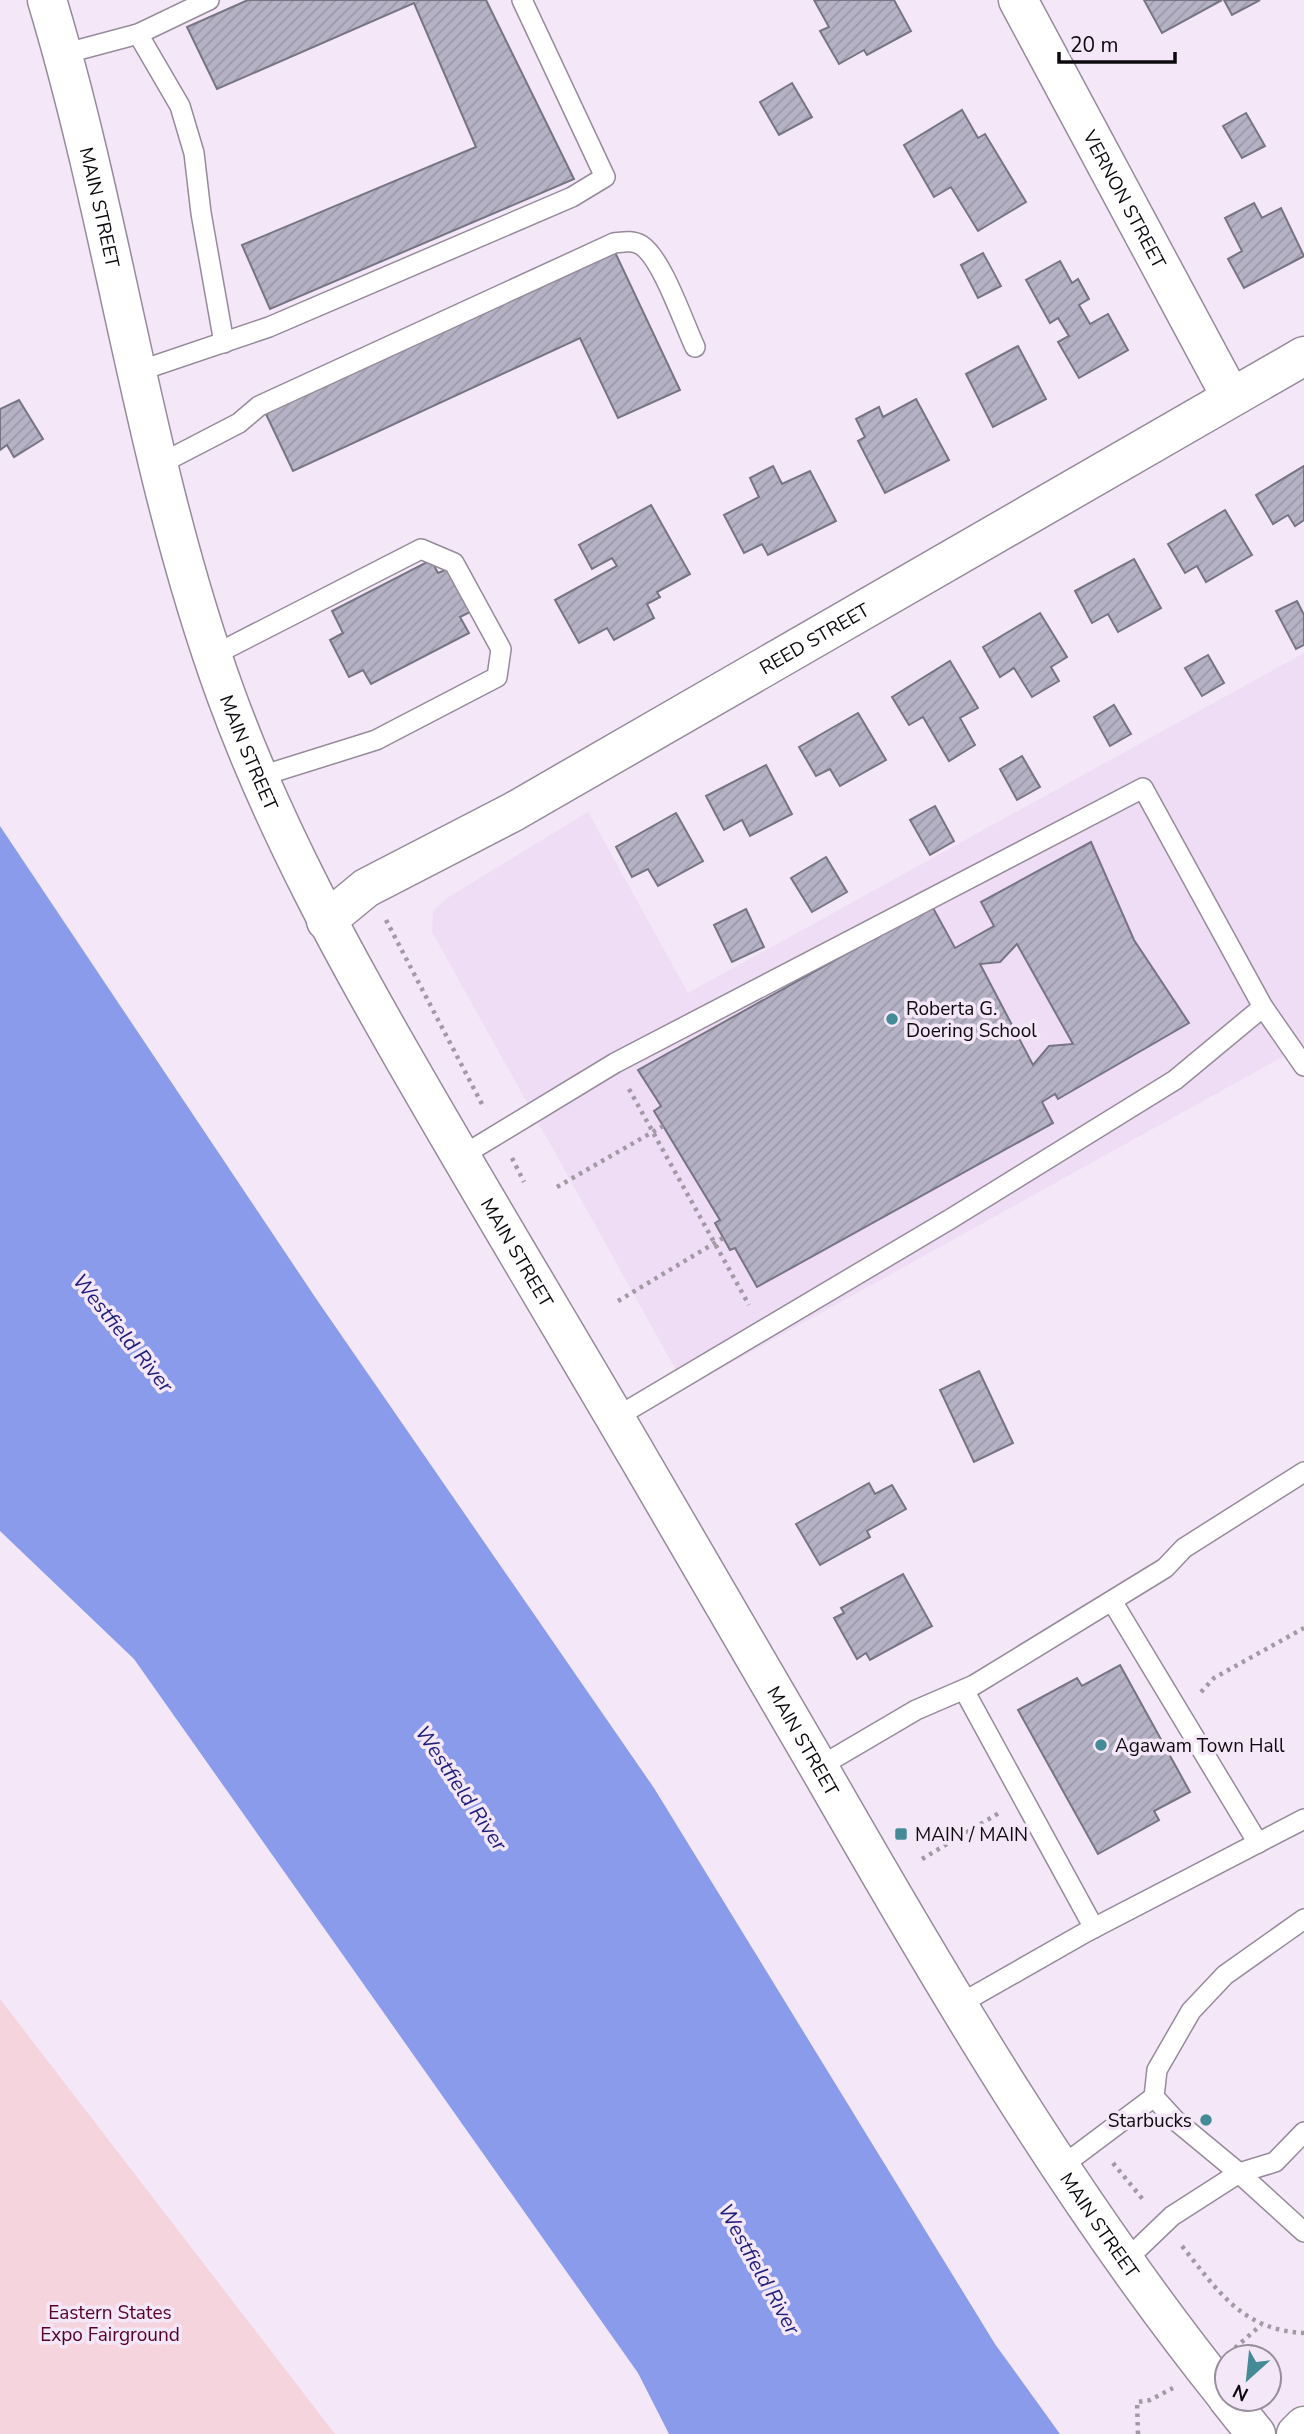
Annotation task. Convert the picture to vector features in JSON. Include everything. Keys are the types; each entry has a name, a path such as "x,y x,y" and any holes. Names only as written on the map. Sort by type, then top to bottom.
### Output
{"main road":[{"name":"MAIN STREET","path":"47,0 86,137 170,512 212,656 258,777 326,921 460,1157 958,2005 1125,2261 1213,2378"},
{"name":"VERNON STREET","path":"1018,0 1231,397"},
{"name":"REED STREET","path":"326,921 366,888 513,812 1304,356"},
{"name":"MAIN STREET","path":"1240,2413 1256,2434"},
{"path":"1296,2434 1304,2426"}],"lane":[{"path":"63,54 138,34 209,0"},
{"path":"139,371 269,327 572,197 605,177 522,0"},
{"path":"138,34 180,106 194,153 201,213 224,343"},
{"path":"160,464 239,423 259,406 614,243 632,241 644,247 655,261 695,347"},
{"path":"212,656 421,549 454,563 501,649 497,677 461,696 376,740 258,777"},
{"path":"460,1157 607,1068 1143,788 1263,1007 1304,1066"},
{"path":"615,1418 1175,1080 1263,1007"},
{"path":"819,1767 916,1710 964,1690 1112,1601 1165,1568 1184,1548 1304,1472"},
{"path":"1112,1601 1258,1843"},
{"path":"964,1690 1094,1928"},
{"path":"958,2005 1094,1928 1304,1819"},
{"path":"1062,2166 1154,2097 1157,2070 1191,2011 1225,1975 1304,1919"},
{"path":"1154,2097 1175,2120 1304,2232"},
{"path":"1125,2261 1163,2224 1239,2173 1275,2162 1304,2132"}],"path":[{"path":"366,888 386,920 479,1100"},
{"path":"625,1083 763,1330"},
{"path":"557,1187 663,1126"},
{"path":"618,1301 723,1238"},
{"path":"1178,1712 1214,1678 1304,1628"},
{"path":"922,1860 1000,1812"},
{"path":"1095,2141 1239,2310 1269,2329 1304,2333"},
{"path":"1138,2434 1137,2402 1150,2400"}],"shaded area":[{"name":"Roberta G. Doering School","path":"1304,653 1304,1045 686,1388 432,932 433,911 447,898 588,812 688,993"}],"green space":[{"name":"Eastern States Expo Fairground","path":"0,1999 335,2434 0,2434"}],"water":[{"name":"Westfield River","path":"0,826 317,1300 654,1788 995,2344 1060,2434 669,2434 638,2373 134,1659 0,1531"}],"building":[{"path":"248,0 486,0 574,179 270,309 242,245 476,147 414,3 217,89 187,27"},
{"path":"814,0 894,0 911,31 867,55 864,50 839,64 820,31 829,27"},
{"path":"1144,0 1222,0 1162,33"},
{"path":"1224,0 1260,0 1232,15"},
{"path":"792,83 812,117 779,135 760,102"},
{"path":"962,110 978,138 985,134 1026,202 978,231 951,187 934,197 904,145"},
{"path":"1246,113 1265,146 1242,158 1223,126"},
{"path":"1254,203 1262,218 1281,208 1304,256 1244,288 1228,259 1242,251 1225,218"},
{"path":"613,248 680,390 618,418 580,338 293,471 264,410"},
{"path":"983,253 1001,286 978,298 961,265"},
{"path":"1060,261 1072,283 1078,279 1089,299 1079,305 1090,324 1108,314 1128,350 1079,378 1058,342 1069,336 1058,318 1050,323 1026,280"},
{"path":"1018,346 1046,399 993,427 966,374"},
{"path":"916,399 949,460 885,493 858,441 865,437 856,419 879,407 883,417"},
{"path":"19,400 43,439 14,457 7,445 0,450 0,409"},
{"path":"773,466 782,484 810,471 836,521 768,555 762,544 744,553 724,515 759,497 750,478"},
{"path":"1304,466 1304,520 1295,526 1288,515 1273,524 1256,495"},
{"path":"651,505 690,574 657,592 660,597 647,604 654,618 614,640 607,628 579,643 555,600 617,566 612,558 592,569 579,545"},
{"path":"1225,510 1252,555 1206,582 1197,566 1185,573 1168,544"},
{"path":"1134,559 1161,608 1118,632 1108,614 1092,623 1075,591"},
{"path":"431,560 438,573 448,569 470,612 460,617 469,633 371,684 363,670 349,677 330,640 343,633 332,611"},
{"path":"1297,601 1304,615 1304,645 1296,649 1276,611"},
{"path":"1040,613 1067,657 1051,667 1059,681 1032,697 1014,668 1000,677 983,647"},
{"path":"1208,655 1224,683 1202,696 1185,668"},
{"path":"950,661 978,708 960,718 975,745 949,761 923,717 909,725 892,697"},
{"path":"1114,705 1131,734 1110,746 1094,717"},
{"path":"858,713 886,760 840,786 830,769 816,776 799,747"},
{"path":"1022,756 1040,787 1017,800 1000,769"},
{"path":"766,765 792,814 750,836 742,820 724,830 706,796"},
{"path":"935,806 954,841 930,855 910,820"},
{"path":"676,813 703,861 658,886 648,869 632,877 616,847"},
{"path":"1091,842 1134,940 1189,1023 1058,1099 1055,1094 1042,1102 1053,1123 757,1287 735,1248 730,1250 715,1223 720,1220 654,1111 661,1106 638,1070 932,906 955,948 994,926 981,902","holes":["1017,944 1073,1044 1049,1046 1033,1065 980,964 1000,962"]},
{"path":"826,857 847,892 812,912 791,878"},
{"path":"746,909 764,947 732,962 714,925"},
{"path":"979,1371 1013,1443 974,1462 940,1390"},
{"path":"869,1483 875,1494 892,1485 906,1509 867,1531 870,1537 820,1565 796,1524"},
{"path":"903,1574 932,1626 870,1660 866,1653 857,1659 834,1618 844,1613 841,1608"},
{"name":"Agawam Town Hall","path":"1120,1665 1190,1792 1154,1811 1159,1820 1098,1854 1018,1710 1077,1678 1082,1686"}],"place":[{"name":"Roberta G. Doering School","path":"892,1019"},
{"name":"Agawam Town Hall","path":"1101,1745"},
{"name":"MAIN / MAIN","path":"901,1834"},
{"name":"Starbucks","path":"1206,2120"}]}
